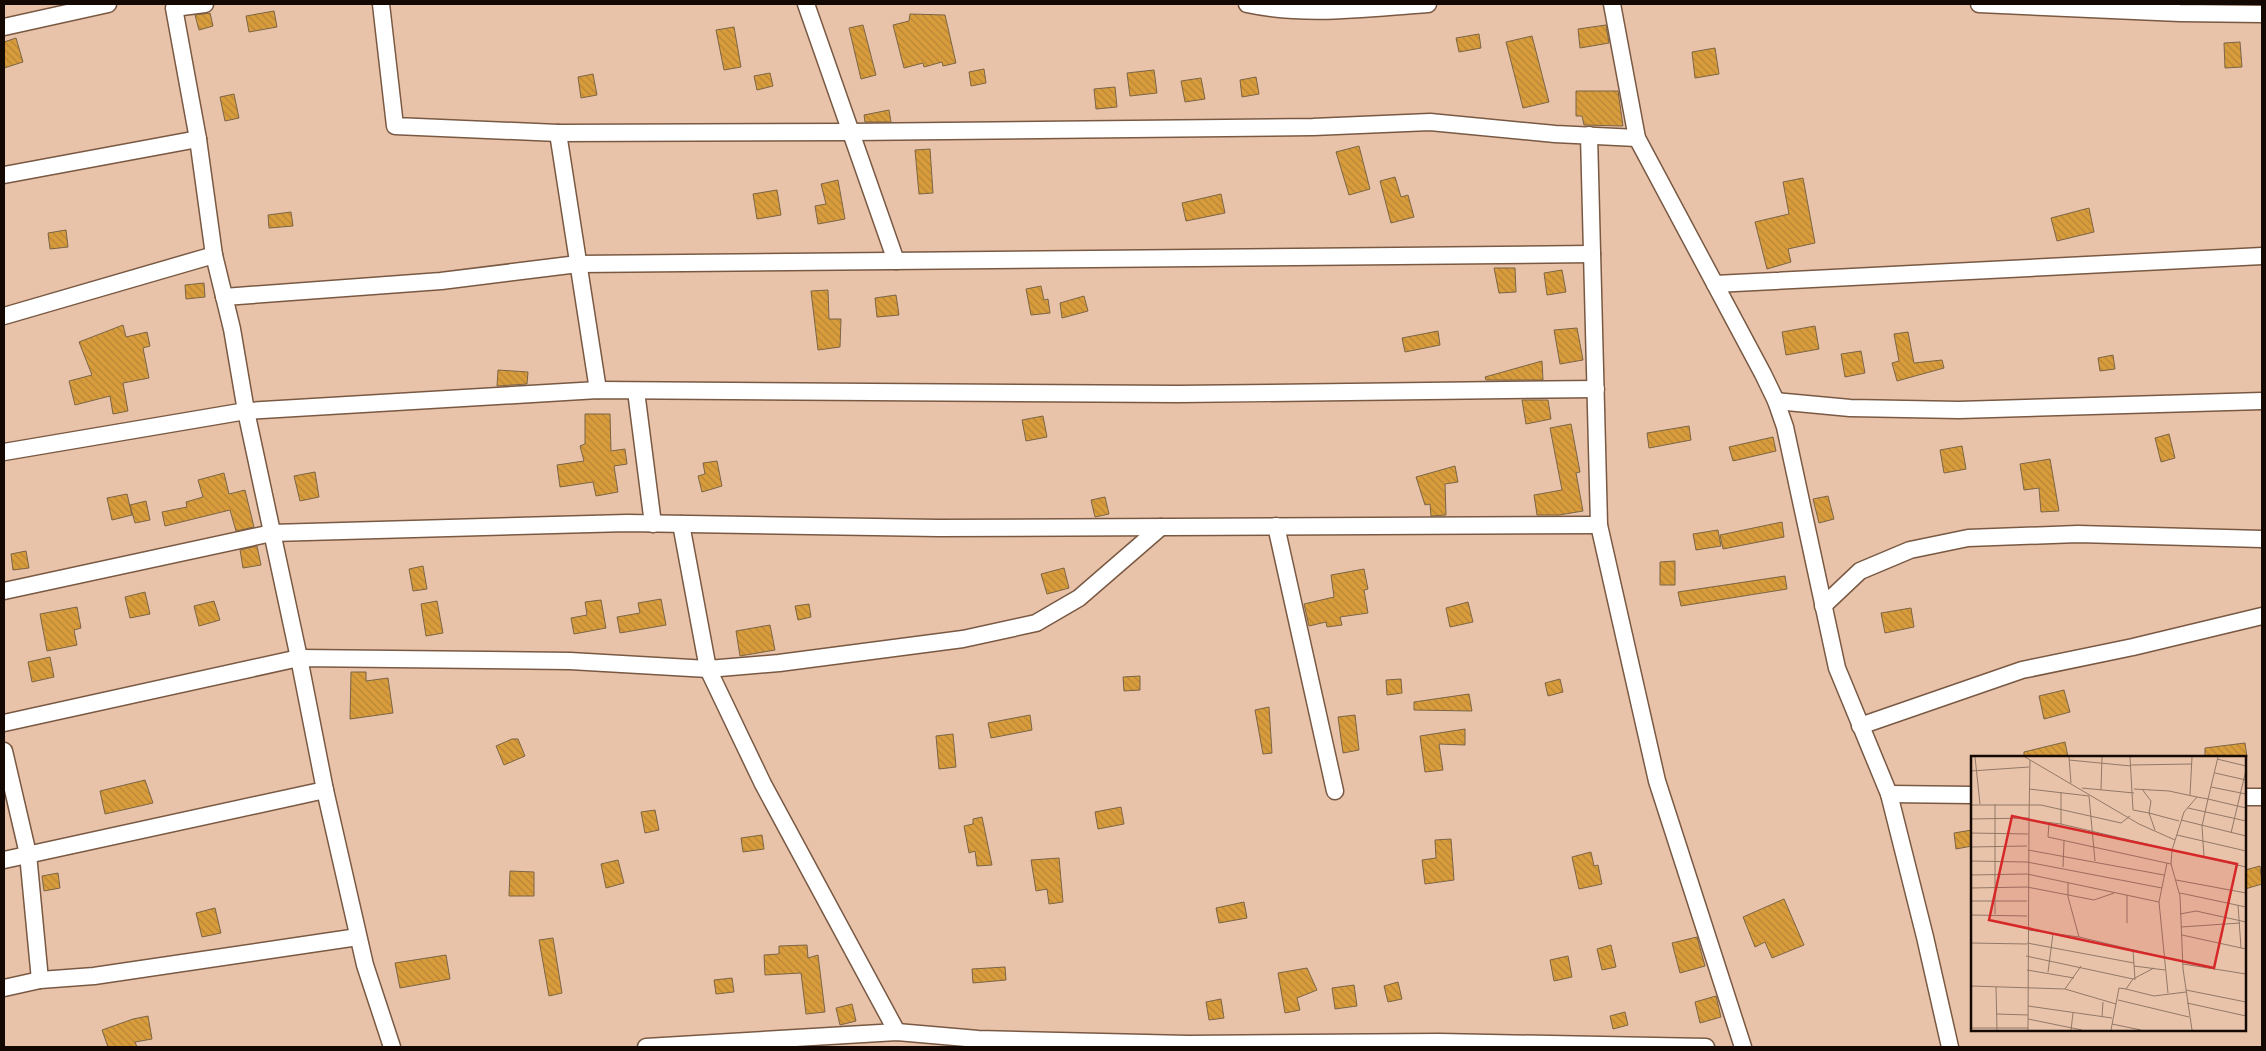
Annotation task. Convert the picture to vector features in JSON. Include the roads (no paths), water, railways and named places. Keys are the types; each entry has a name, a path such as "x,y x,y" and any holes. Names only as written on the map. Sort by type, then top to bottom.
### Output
{"street":[{"path":"4,27 108,4"},
{"path":"205,4 174,6 198,140 214,256 358,936 365,965 392,1047"},
{"path":"381,4 394,126 558,133 851,132 1313,127 1430,122 1637,138"},
{"path":"806,4 896,261"},
{"path":"1247,4 1276,10 1322,11 1428,4"},
{"path":"1612,4 1637,138 1776,401 1785,427 1837,668 1889,794 1950,1047"},
{"path":"1979,4 2180,13 2262,14"},
{"path":"558,133 598,390"},
{"path":"1589,135 1599,525 1657,781 1743,1047"},
{"path":"4,175 198,140"},
{"path":"224,297 441,281 578,264 1592,254"},
{"path":"4,316 214,256"},
{"path":"1715,284 2262,256"},
{"path":"4,452 246,410 598,390 1178,394 1596,389"},
{"path":"636,391 653,524"},
{"path":"1776,401 1850,408 1950,410 2262,402"},
{"path":"4,591 272,533 653,524 938,528 1599,525"},
{"path":"682,524 708,668 763,784 897,1032"},
{"path":"1276,526 1334,791"},
{"path":"4,723 299,658 570,661 708,668 779,664 963,639 1036,623 1079,598 1160,527"},
{"path":"1824,606 1860,571 1910,550 1968,538 2078,534 2262,539"},
{"path":"1860,726 2022,670 2133,647 2262,616"},
{"path":"4,751 28,854 40,980"},
{"path":"4,860 326,790"},
{"path":"1889,794 1971,795"},
{"path":"2246,797 2262,797"},
{"path":"4,988 40,980 94,976 358,936"},
{"path":"646,1047 897,1032 978,1039 1188,1044 1706,1047"}]}
